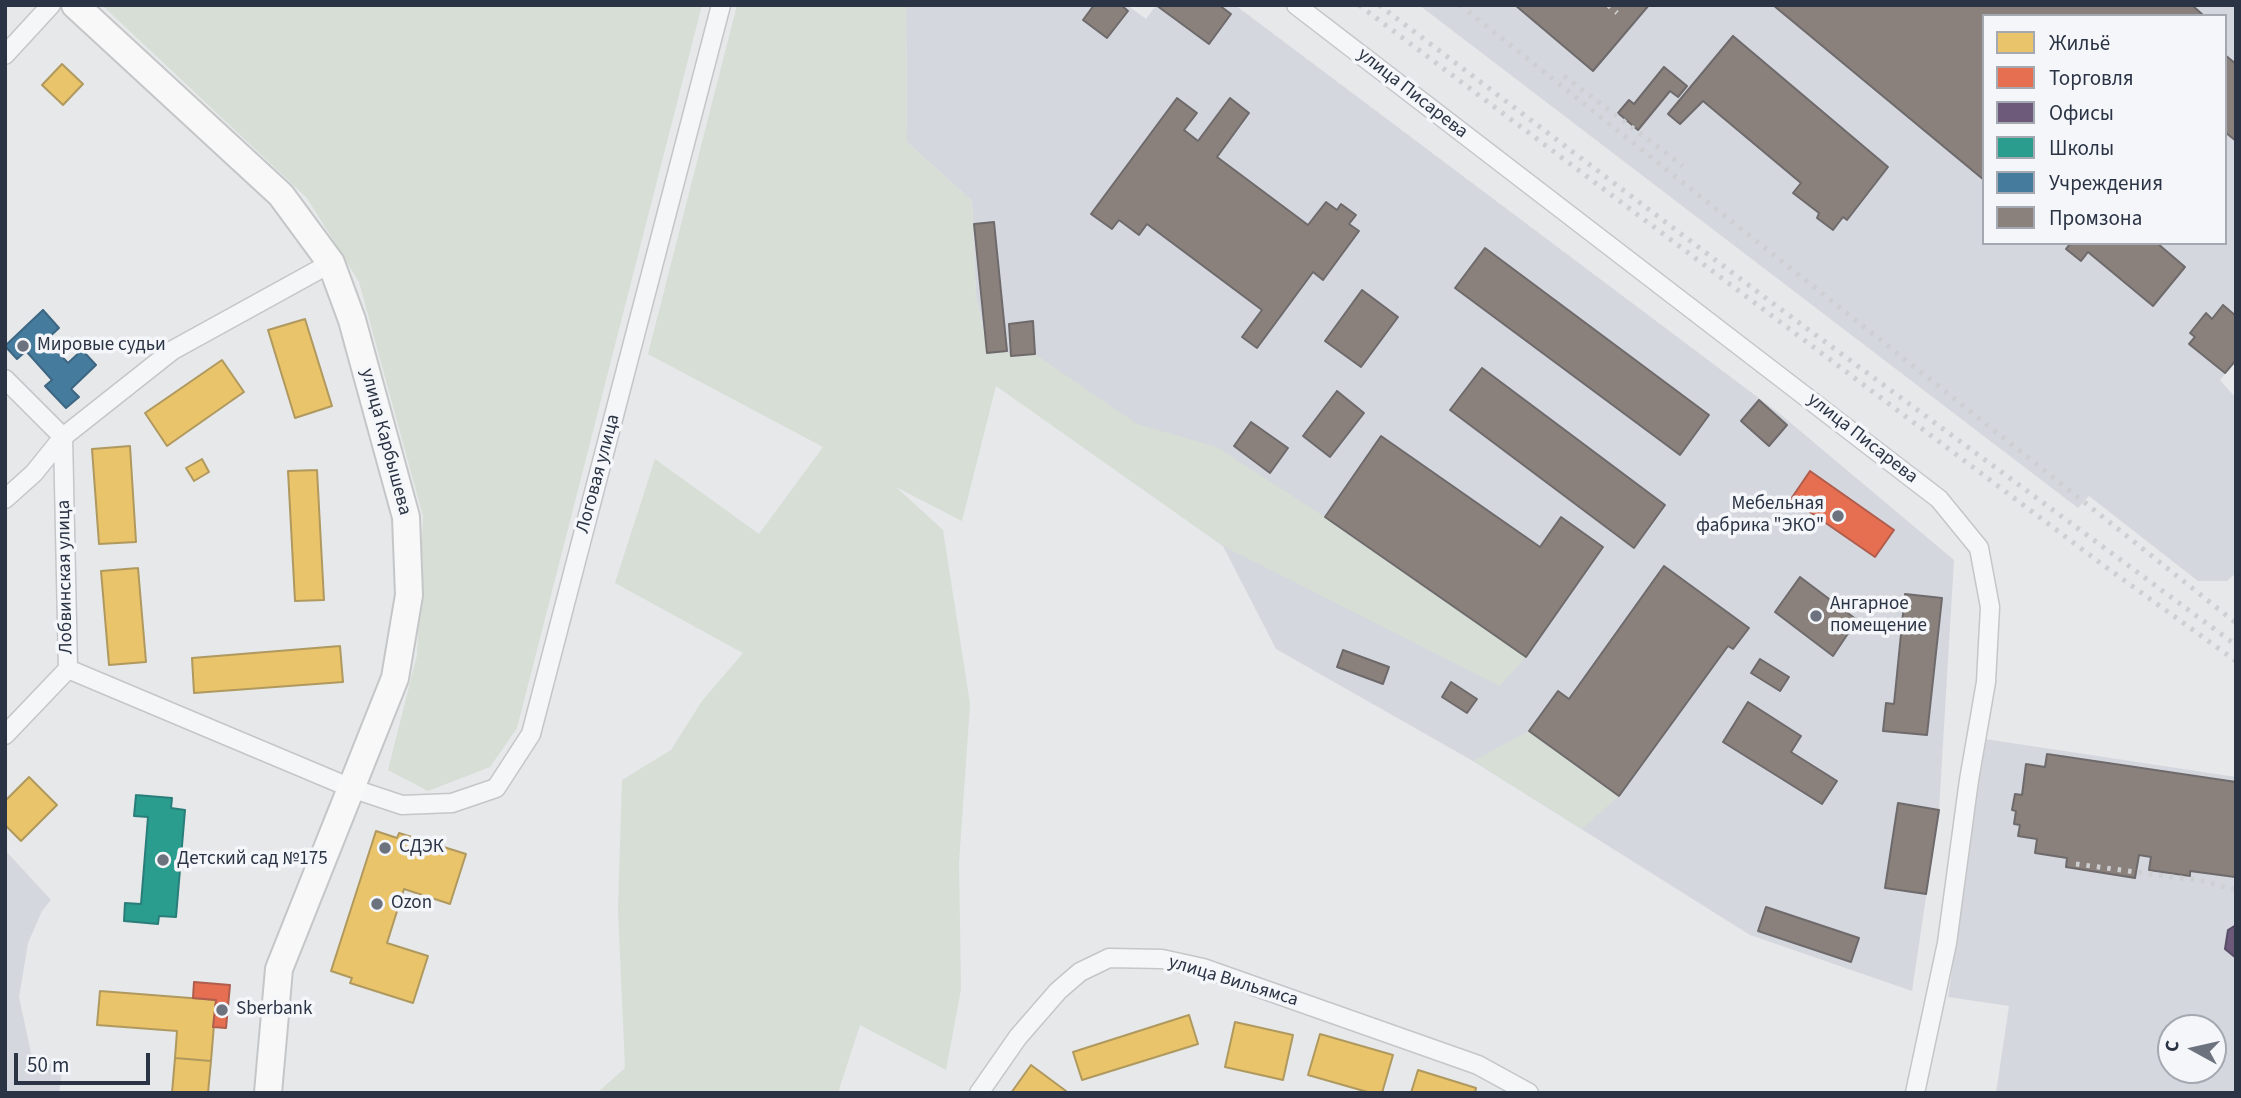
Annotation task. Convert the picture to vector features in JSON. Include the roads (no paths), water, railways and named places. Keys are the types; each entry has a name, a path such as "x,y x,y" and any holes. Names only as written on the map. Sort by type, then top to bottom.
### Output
{"street":[{"path":"5,55 51,5"},
{"name":"улица Карбышева","path":"75,5 281,195 331,263 352,320 406,517 409,595 395,678 279,969 268,1093"},
{"name":"Логовая улица","path":"68,669 351,788 402,805 453,803 496,788 531,734 721,5"},
{"name":"улица Писарева","path":"1296,5 1939,499 1979,548 1990,607 1986,682 1969,780 1947,943 1915,1093"},
{"path":"5,499 34,473 63,436 173,350 331,263"},
{"path":"5,379 63,436"},
{"name":"Лобвинская улица","path":"5,735 68,669 63,436"},
{"name":"улица Вильямса","path":"979,1093 1018,1037 1058,991 1080,972 1109,958 1162,959 1203,968 1478,1065 1529,1093"}],"railway":[{"path":"1359,5 2103,565 2236,661"},
{"path":"1379,5 1767,299 2236,645"},
{"path":"1460,5 2236,623"},
{"path":"1608,5 1617,13"},
{"path":"1564,76 1683,166"},
{"path":"2076,864 2203,881 2236,890"}],"place":[{"name":"Мировые судьи","path":"23,346"},
{"name":"Мебельная фабрика \"ЭКО\"","path":"1838,516"},
{"name":"Ангарное помещение","path":"1816,616"},
{"name":"СДЭК","path":"385,848"},
{"name":"Детский сад №175","path":"163,860"},
{"name":"Ozon","path":"377,904"},
{"name":"Sberbank","path":"222,1010"}]}
